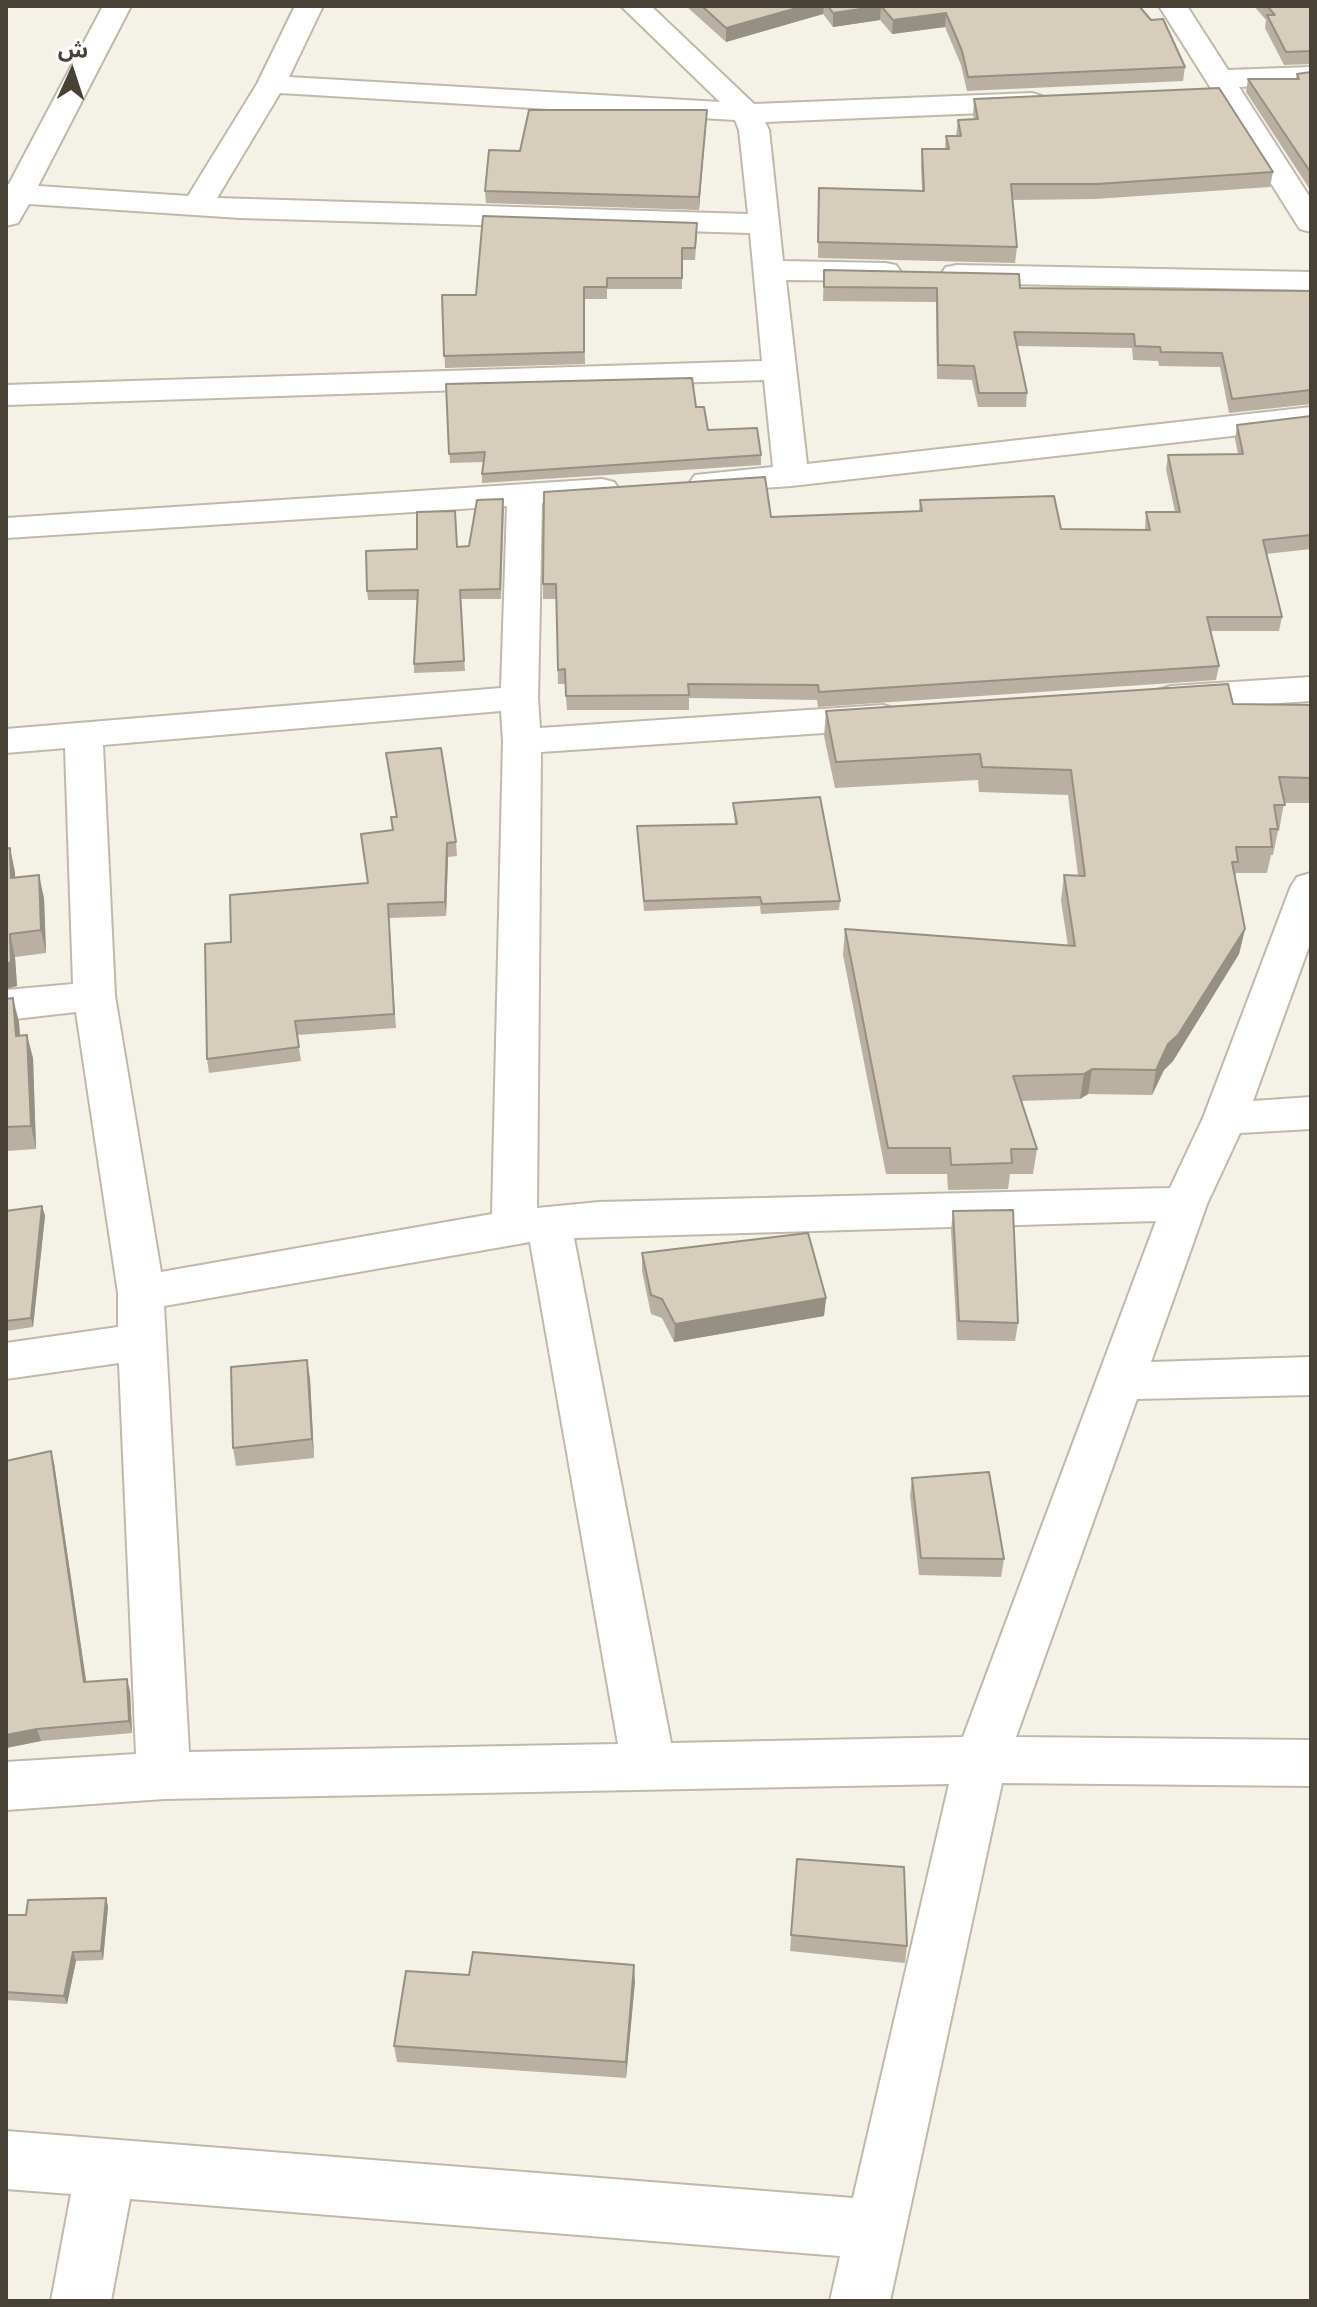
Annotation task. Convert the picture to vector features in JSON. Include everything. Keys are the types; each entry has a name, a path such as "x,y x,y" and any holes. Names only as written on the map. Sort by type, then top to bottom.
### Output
{"street":[{"path":"117,6 10,202 765,224"},
{"path":"197,206 271,84 309,6"},
{"path":"635,6 746,113 754,130 771,270 777,370 791,476"},
{"path":"1173,6 1213,88 1311,223"},
{"path":"1213,88 1311,75"},
{"path":"271,84 746,113 810,114 1057,101"},
{"path":"771,270 1311,281"},
{"path":"6,395 777,370"},
{"path":"681,484 791,476 1311,417"},
{"path":"6,528 634,487"},
{"path":"525,495 519,698 531,1225 649,1768"},
{"path":"1137,701 1311,689"},
{"path":"6,741 519,698"},
{"path":"522,741 917,715"},
{"path":"84,736 94,996 141,1293 164,1776"},
{"path":"860,2301 981,1760 1185,1204 1225,1118 1311,886"},
{"path":"6,1005 94,996"},
{"path":"1225,1118 1311,1113"},
{"path":"141,1293 531,1225 599,1219 1185,1204"},
{"path":"6,1361 141,1342"},
{"path":"1120,1381 1311,1376"},
{"path":"6,1786 164,1776 981,1760 1311,1763"},
{"path":"6,2160 878,2230"},
{"path":"81,2301 106,2167"}],"building":[{"path":"702,6 804,6 726,28"},
{"path":"828,6 881,6 833,13"},
{"path":"881,6 1139,6 1151,20 1163,19 1185,67 968,77 962,51 946,13 893,20"},
{"path":"1267,6 1311,6 1311,51 1286,52 1267,15 1275,15"},
{"path":"1311,72 1311,173 1248,79 1299,79 1297,74"},
{"path":"1219,88 1273,172 1097,184 1011,184 1017,247 818,242 819,188 924,191 922,149 949,149 946,136 961,136 958,120 978,119 974,99"},
{"path":"529,110 707,110 699,197 485,191 489,150 520,151"},
{"path":"483,216 697,223 695,248 682,248 682,278 607,278 607,287 584,287 584,352 444,356 442,295 476,295"},
{"path":"824,270 1019,274 1020,288 1311,291 1311,390 1232,399 1222,353 1161,352 1160,347 1135,346 1134,334 1014,332 1027,393 979,393 974,366 938,365 937,288 824,287"},
{"path":"692,378 696,407 704,407 708,430 757,428 761,455 482,474 485,452 449,454 446,384"},
{"path":"1311,416 1311,535 1263,540 1282,617 1207,617 1219,666 819,692 818,685 688,684 689,695 566,696 565,669 558,670 556,584 543,584 544,492 765,477 771,517 922,511 920,500 1054,496 1061,529 1150,530 1146,512 1180,512 1168,455 1243,454 1237,425"},
{"path":"503,499 500,589 460,590 464,661 414,664 418,590 367,591 366,551 417,549 417,512 455,511 457,547 469,546 477,500"},
{"path":"1228,684 1233,704 1311,705 1311,778 1279,777 1285,805 1274,805 1278,829 1270,829 1272,847 1236,847 1238,862 1232,862 1245,929 1178,1035 1168,1044 1156,1070 1092,1069 1084,1074 1013,1076 1037,1149 1011,1149 1012,1163 951,1165 950,1148 888,1148 845,929 1075,946 1064,875 1085,876 1071,770 982,767 980,754 836,762 826,711"},
{"path":"441,748 456,842 447,843 445,902 388,904 394,1014 295,1021 299,1047 207,1059 205,944 231,942 230,895 368,883 361,834 393,830 391,817 397,817 386,753"},
{"path":"820,797 840,901 762,904 760,897 644,901 637,826 737,824 733,803"},
{"path":"10,848 11,878 39,875 41,930 10,934 11,962 6,964 6,849"},
{"path":"13,998 16,1036 27,1035 31,1126 6,1127 6,999"},
{"path":"42,1206 31,1318 6,1321 6,1211"},
{"path":"1013,1210 1018,1323 959,1321 953,1211"},
{"path":"808,1233 826,1298 675,1324 662,1299 651,1295 642,1253"},
{"path":"307,1360 312,1439 233,1448 231,1367"},
{"path":"51,1451 84,1682 127,1679 129,1721 37,1729 6,1735 6,1461"},
{"path":"989,1472 1004,1559 921,1558 912,1478"},
{"path":"797,1859 904,1867 907,1946 791,1935"},
{"path":"106,1898 101,1951 73,1952 64,1996 6,1992 6,1915 26,1915 28,1900"},
{"path":"473,1952 634,1965 626,2062 394,2046 406,1971 469,1975"}]}
